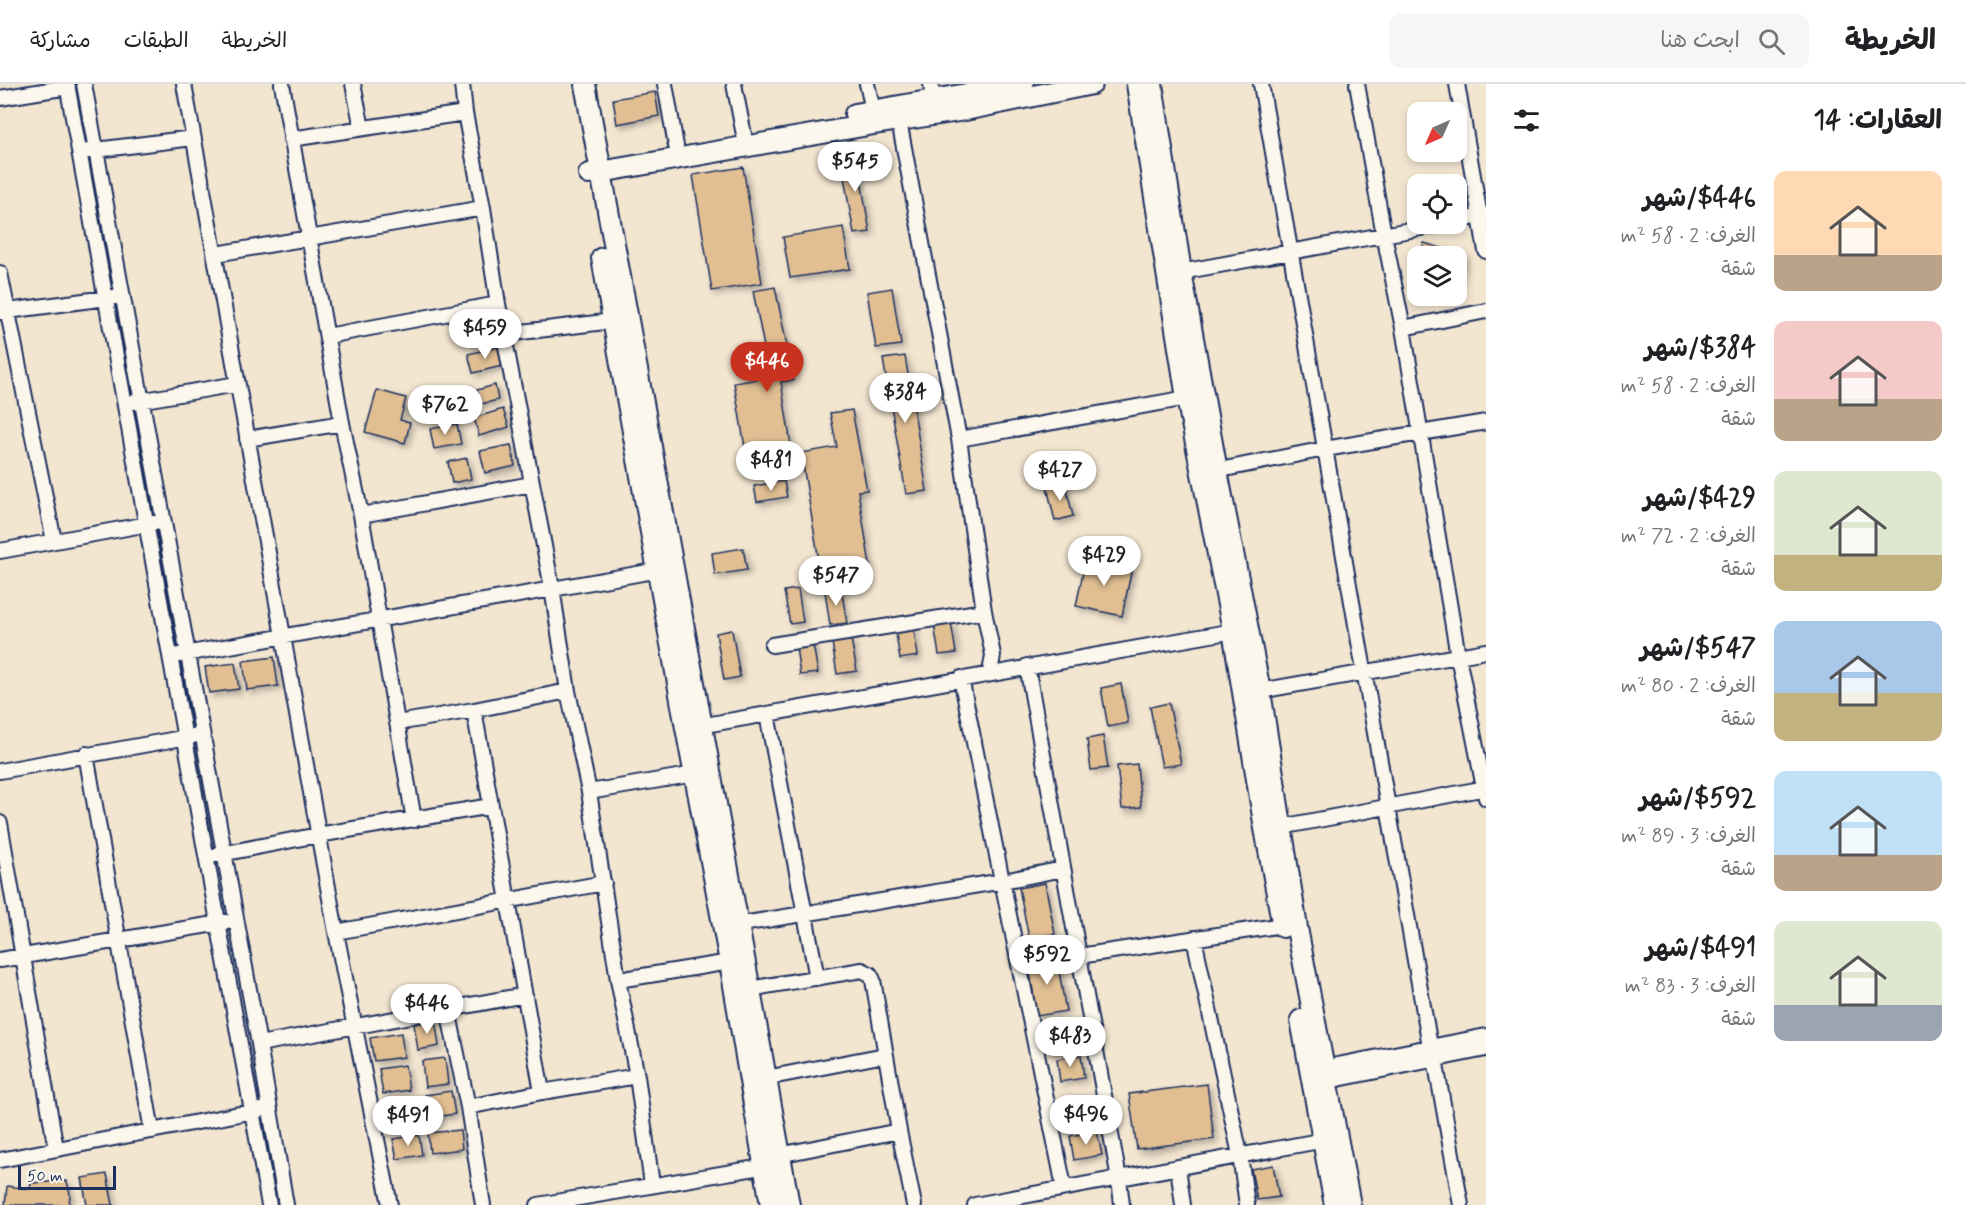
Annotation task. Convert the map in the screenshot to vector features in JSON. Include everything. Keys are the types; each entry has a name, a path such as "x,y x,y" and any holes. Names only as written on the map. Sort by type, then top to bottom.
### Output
{"street":[{"path":"84,84 259,1044 286,1205"},
{"path":"184,84 353,1027 390,1205"},
{"path":"282,84 414,820"},
{"path":"353,84 362,128"},
{"path":"462,84 498,304 552,588 568,691 589,792 618,980 637,1076 652,1185"},
{"path":"571,84 594,168 694,727 766,1078 775,1162 771,1205"},
{"path":"585,84 613,321 665,568"},
{"path":"665,84 676,146"},
{"path":"734,84 744,135"},
{"path":"867,84 873,110"},
{"path":"594,168 676,146 873,110 932,92 1023,84"},
{"path":"594,168 899,121 1092,84"},
{"path":"1137,84 1187,398 1209,472"},
{"path":"1152,84 1209,472 1240,630 1264,823 1283,925 1330,1139 1350,1205"},
{"path":"1261,84 1324,449 1461,1205"},
{"path":"1281,827 1389,806 1485,792 1458,656 1403,328 1384,235 1358,84"},
{"path":"1457,84 1483,216 1486,251"},
{"path":"0,98 68,86 269,1205"},
{"path":"291,139 465,113"},
{"path":"899,121 959,439 984,611 993,655 990,673"},
{"path":"79,153 193,138"},
{"path":"216,254 483,208"},
{"path":"1467,219 1483,216"},
{"path":"1181,272 1407,231"},
{"path":"0,273 4,312 54,541"},
{"path":"4,312 123,296"},
{"path":"327,336 498,304"},
{"path":"1403,328 1486,311"},
{"path":"505,334 613,321"},
{"path":"124,403 237,384"},
{"path":"959,439 1187,398"},
{"path":"1209,472 1324,449 1486,422"},
{"path":"247,440 342,423"},
{"path":"361,515 532,484"},
{"path":"0,551 163,522"},
{"path":"170,657 665,568"},
{"path":"772,645 984,611"},
{"path":"694,727 1027,666 1240,630"},
{"path":"1240,630 1260,691 1318,1076"},
{"path":"1260,691 1486,651"},
{"path":"1027,666 1122,1205"},
{"path":"962,678 1064,1187"},
{"path":"397,723 568,691"},
{"path":"474,710 542,1092"},
{"path":"767,714 817,978"},
{"path":"694,727 695,774 730,962 775,1162 789,1205"},
{"path":"0,771 202,735"},
{"path":"86,754 152,1131"},
{"path":"589,792 695,774"},
{"path":"207,857 491,806"},
{"path":"0,823 56,1149"},
{"path":"736,925 1063,869"},
{"path":"336,932 603,883"},
{"path":"0,960 235,920"},
{"path":"1079,956 1283,925"},
{"path":"1194,938 1240,1155 1247,1205"},
{"path":"618,980 730,962"},
{"path":"749,989 862,970 870,974 873,980 914,1205"},
{"path":"259,1044 525,995"},
{"path":"448,1010 468,1107 483,1205"},
{"path":"1318,1076 1432,1053 1486,1036"},
{"path":"1432,1053 1486,1049"},
{"path":"766,1078 885,1055"},
{"path":"468,1107 637,1076"},
{"path":"0,1160 269,1108"},
{"path":"538,1205 561,1203 775,1162 899,1131"},
{"path":"975,1205 1007,1202 1064,1187 1119,1179 1330,1139"},
{"path":"1330,1139 1335,1205"},
{"path":"1178,1167 1184,1205"}],"building":[{"path":"655,92 659,116 617,124 613,99"},
{"path":"856,152 870,232 854,234 840,154"},
{"path":"743,167 762,283 712,291 693,175"},
{"path":"843,227 850,269 790,278 783,237"},
{"path":"775,287 794,380 781,382 794,464 749,471 734,383 770,377 753,291"},
{"path":"892,288 901,345 876,348 867,292"},
{"path":"494,316 499,338 472,344 467,321"},
{"path":"498,347 502,366 473,373 468,354"},
{"path":"905,356 927,491 906,494 883,359"},
{"path":"495,385 498,400 481,404 477,390"},
{"path":"457,388 462,411 431,418 426,396"},
{"path":"377,390 406,398 400,420 410,423 405,443 365,432"},
{"path":"503,409 509,427 479,436 474,418"},
{"path":"852,410 867,490 858,491 870,565 821,573 801,453 837,447 830,413"},
{"path":"457,424 461,444 434,449 430,429"},
{"path":"511,445 515,466 485,473 480,451"},
{"path":"467,458 471,479 452,483 448,462"},
{"path":"784,481 787,497 757,502 754,486"},
{"path":"1065,483 1073,516 1055,521 1047,487"},
{"path":"743,548 747,570 715,575 712,553"},
{"path":"1086,558 1132,568 1122,616 1076,606"},
{"path":"841,588 847,623 830,625 825,591"},
{"path":"798,589 803,622 790,624 784,591"},
{"path":"951,622 956,653 939,655 934,624"},
{"path":"913,626 918,656 900,659 895,628"},
{"path":"732,630 740,677 724,680 716,633"},
{"path":"851,639 857,671 837,674 832,642"},
{"path":"813,644 818,673 800,675 796,647"},
{"path":"274,657 278,686 247,690 243,661"},
{"path":"235,663 239,689 209,693 205,667"},
{"path":"1121,684 1128,723 1108,727 1101,688"},
{"path":"1169,703 1181,764 1162,767 1150,707"},
{"path":"1103,736 1108,768 1091,770 1087,739"},
{"path":"1137,764 1141,807 1122,809 1117,766"},
{"path":"1045,883 1055,934 1029,938 1019,888"},
{"path":"1056,955 1066,1011 1037,1016 1028,960"},
{"path":"435,1020 439,1046 418,1050 414,1024"},
{"path":"1076,1024 1081,1044 1052,1052 1047,1033"},
{"path":"401,1033 404,1057 374,1061 370,1038"},
{"path":"1081,1055 1084,1078 1060,1082 1057,1059"},
{"path":"445,1058 448,1084 425,1087 422,1061"},
{"path":"405,1065 409,1090 383,1094 379,1069"},
{"path":"1207,1084 1214,1139 1137,1149 1129,1094"},
{"path":"451,1091 455,1114 428,1118 425,1095"},
{"path":"1089,1099 1095,1121 1068,1127 1062,1106"},
{"path":"460,1130 462,1149 430,1153 428,1133"},
{"path":"1097,1131 1102,1155 1074,1160 1070,1136"},
{"path":"419,1135 422,1155 397,1159 393,1139"},
{"path":"1273,1165 1279,1197 1257,1200 1251,1169"},
{"path":"107,1174 113,1205 87,1205 82,1178"},
{"path":"67,1181 70,1194 69,1205 5,1205 7,1186 30,1189 31,1183"}]}
